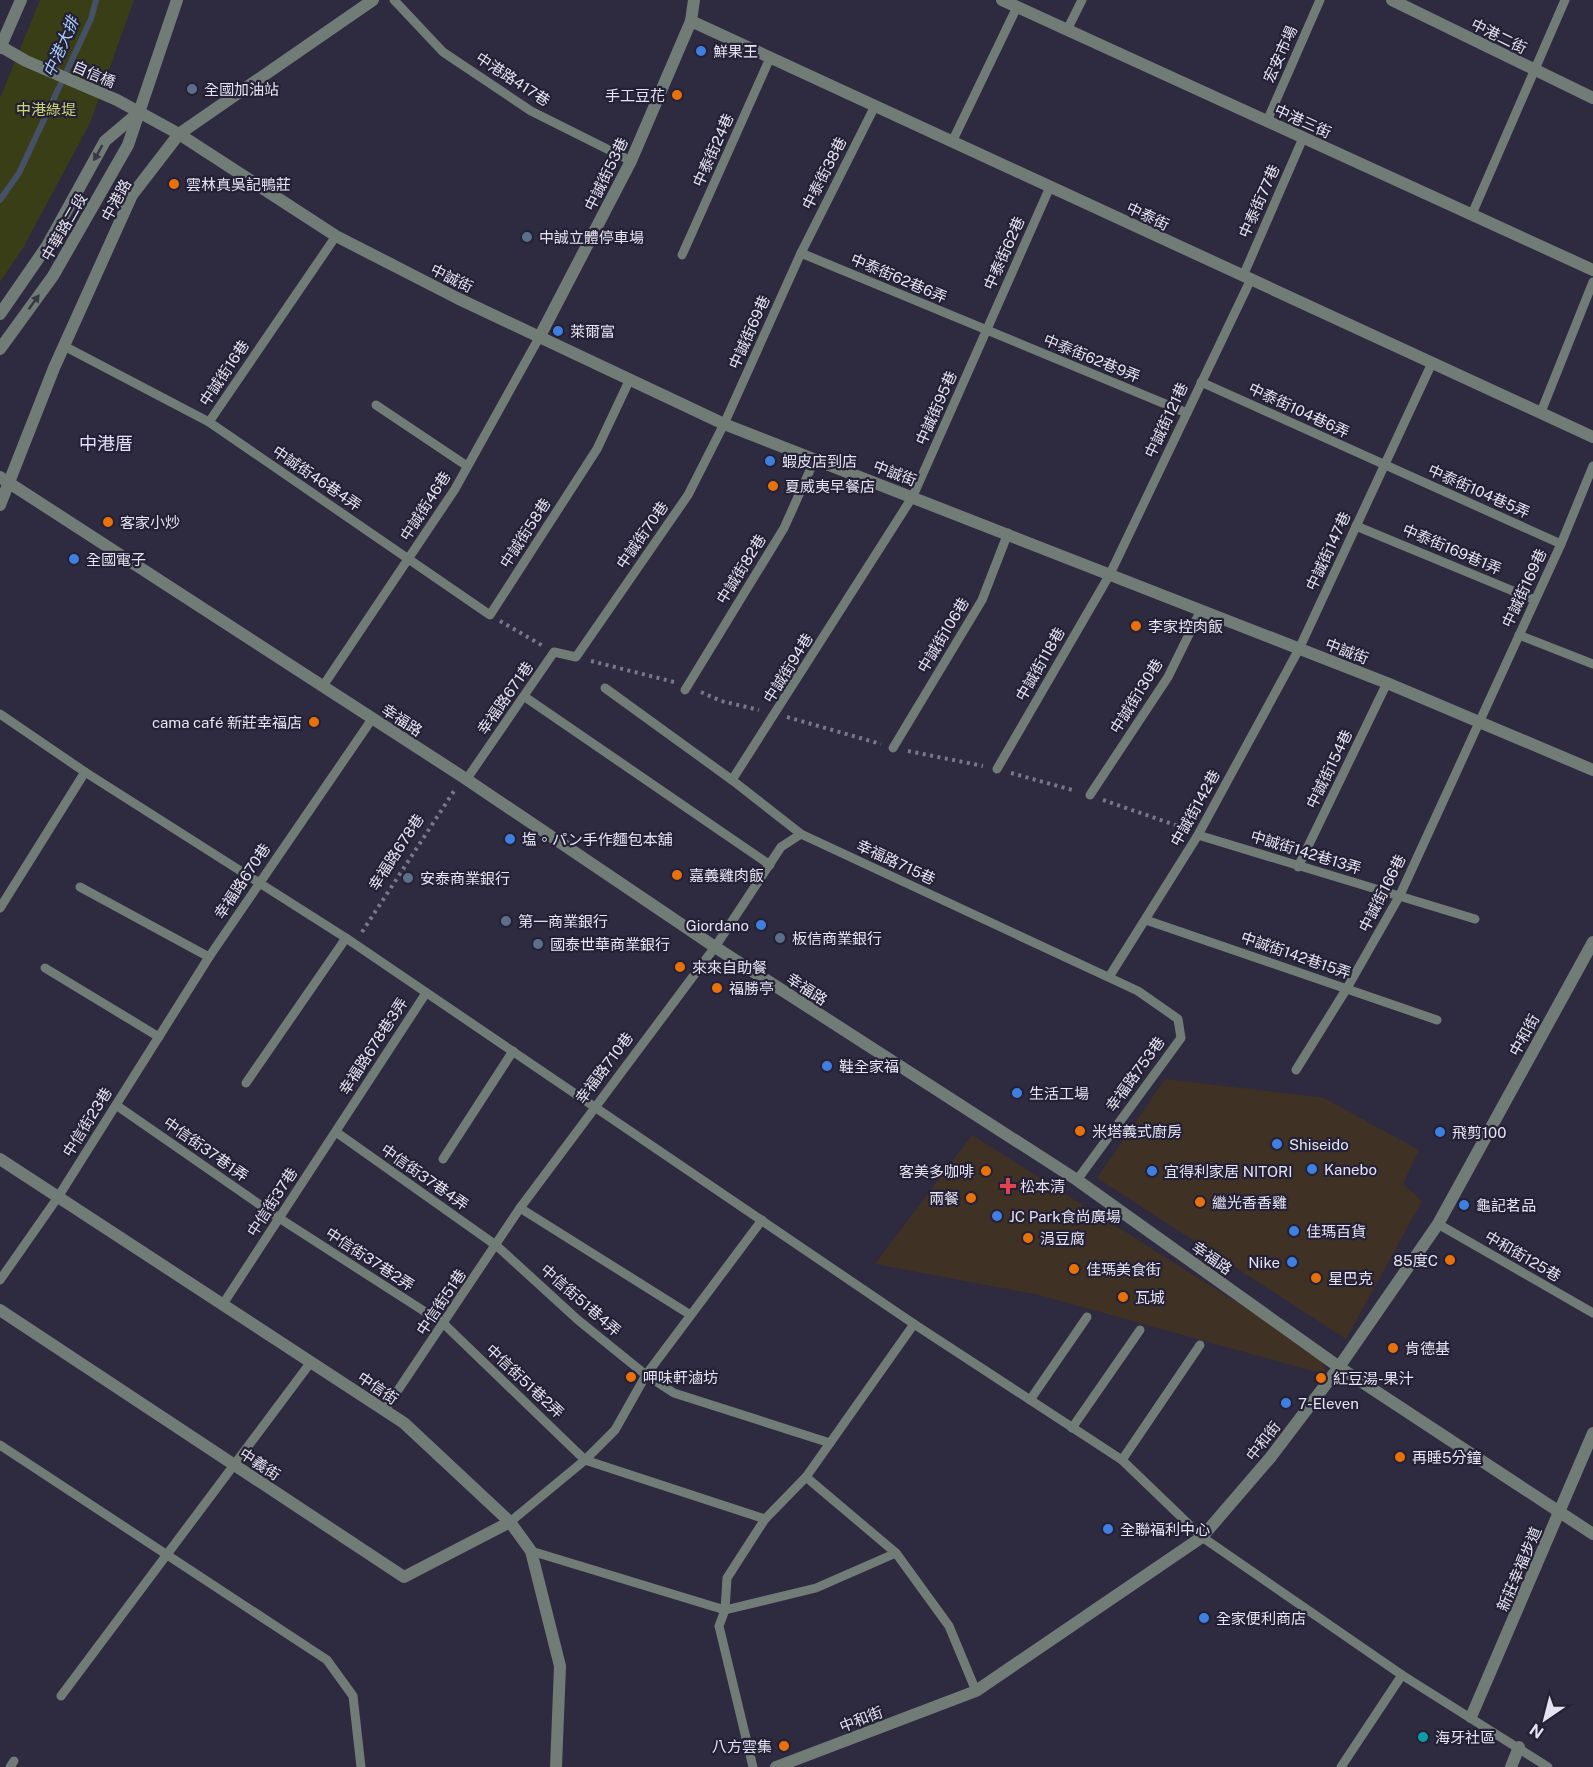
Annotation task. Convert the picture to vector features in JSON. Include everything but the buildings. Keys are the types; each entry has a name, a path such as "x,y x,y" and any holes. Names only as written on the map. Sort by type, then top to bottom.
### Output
{"street":[{"path":"0,47 21,0"},
{"name":"中華路二段","path":"0,349 53,276 128,145 177,0"},
{"name":"中港路","path":"0,505 5,480 132,195 179,134 373,0"},
{"path":"691,21 694,0"},
{"name":"中港三街","path":"1002,0 1593,270"},
{"name":"中港二街","path":"1392,0 1593,98"},
{"name":"中誠街53巷","path":"540,336 630,161 691,21"},
{"name":"中泰街","path":"691,21 1593,437"},
{"name":"自信橋","path":"0,47 26,61 117,100"},
{"name":"中誠街","path":"117,100 179,134 336,236 457,298 724,424 1008,533 1387,683 1593,770"},
{"name":"中華路二段","path":"0,314 47,246 105,141 138,112"},
{"name":"幸福路","path":"5,480 465,779 715,947 1077,1180 1339,1367 1593,1534"},
{"name":"中和街","path":"776,1767 976,1691 1202,1537 1270,1458 1339,1367 1438,1224 1593,942"},
{"name":"中信街","path":"0,1159 404,1424 510,1522 531,1551 560,1666 556,1767"},
{"name":"中義街","path":"0,1310 404,1577 510,1522"},
{"name":"新莊幸福步道","path":"1471,1717 1593,1433"},
{"path":"1511,1767 1519,1747"}],"lane":[{"name":"中港路417巷","path":"394,0 443,52 531,111 630,161"},
{"path":"1067,30 1082,0"},
{"name":"宏安市場","path":"1267,121 1320,0"},
{"path":"1472,214 1565,0"},
{"path":"952,142 1017,7"},
{"name":"中泰街24巷","path":"682,255 770,58"},
{"name":"中泰街38巷","path":"801,253 875,106"},
{"name":"中泰街77巷","path":"1247,277 1304,138"},
{"name":"中泰街62巷","path":"986,332 1050,187"},
{"name":"中誠街16巷","path":"64,346 209,422 336,236"},
{"name":"中泰街62巷6弄","path":"801,253 986,332"},
{"name":"中誠街69巷","path":"724,424 801,253"},
{"name":"中誠街121巷","path":"1110,574 1187,413 1247,277"},
{"path":"1541,412 1593,282"},
{"name":"中泰街62巷9弄","path":"986,332 1187,413"},
{"name":"中誠街95巷","path":"913,496 986,332"},
{"name":"中誠街46巷","path":"323,686 409,559 467,466 540,336"},
{"name":"中誠街147巷","path":"1299,649 1432,363"},
{"name":"中誠街58巷","path":"490,615 597,449 630,379"},
{"name":"中泰街104巷6弄","path":"1201,382 1384,466"},
{"path":"376,405 467,466"},
{"name":"中誠街46巷4弄","path":"209,422 409,559"},
{"name":"中誠街70巷","path":"554,652 576,657 688,495 724,424"},
{"name":"中誠街82巷","path":"685,690 784,528 815,459"},
{"name":"中泰街104巷5弄","path":"1384,466 1561,544"},
{"name":"中誠街169巷","path":"1479,722 1561,544 1593,466"},
{"name":"中誠街94巷","path":"732,780 913,496"},
{"name":"中泰街169巷1弄","path":"1356,526 1535,600"},
{"name":"中誠街106巷","path":"893,748 982,600 1008,533"},
{"path":"409,559 490,615"},
{"name":"中誠街118巷","path":"997,769 1110,574"},
{"name":"中誠街130巷","path":"1090,795 1168,677 1201,610"},
{"path":"1519,635 1593,664"},
{"name":"中誠街142巷","path":"1109,977 1198,835 1299,649"},
{"name":"幸福路671巷","path":"465,779 525,697 554,652"},
{"name":"中誠街154巷","path":"1298,867 1387,683"},
{"path":"604,688 732,780 801,834 781,847 715,947"},
{"path":"525,697 770,865"},
{"path":"0,714 85,772 350,941 595,1105 914,1324 1122,1460 1202,1537 1402,1675 1548,1767"},
{"name":"幸福路670巷","path":"142,1063 209,957 372,719"},
{"name":"中誠街166巷","path":"1296,1070 1347,988 1400,895 1479,722"},
{"path":"0,908 85,772"},
{"name":"幸福路715巷","path":"801,834 1109,977"},
{"name":"中誠街142巷13弄","path":"1198,835 1474,919"},
{"path":"80,886 209,957"},
{"name":"中誠街142巷15弄","path":"1146,920 1437,1020"},
{"path":"246,1083 350,941"},
{"name":"幸福路710巷","path":"520,1208 715,947"},
{"path":"45,968 159,1037"},
{"name":"幸福路753巷","path":"1077,1180 1181,1038 1178,1019 1138,991 1109,977"},
{"name":"幸福路678巷3弄","path":"346,1116 426,993"},
{"path":"443,1159 513,1051"},
{"name":"中信街23巷","path":"0,1280 58,1197 142,1063"},
{"name":"中信街37巷1弄","path":"117,1105 279,1218"},
{"name":"中信街37巷","path":"223,1304 346,1116"},
{"name":"中信街37巷4弄","path":"336,1132 497,1246"},
{"path":"520,1208 689,1314"},
{"name":"中信街51巷","path":"384,1411 497,1246 520,1208"},
{"name":"中信街37巷2弄","path":"279,1218 444,1324"},
{"path":"510,1522 585,1460 615,1430 646,1375 689,1314 762,1220"},
{"name":"中和街125巷","path":"1438,1224 1593,1314"},
{"name":"中信街51巷4弄","path":"497,1246 578,1320 646,1375 674,1393 830,1443"},
{"path":"1030,1400 1087,1317"},
{"name":"中信街51巷2弄","path":"444,1324 585,1460"},
{"path":"753,1767 719,1626 725,1610 727,1578 765,1519 806,1477 914,1324"},
{"path":"1072,1428 1140,1330"},
{"path":"1122,1460 1200,1345"},
{"path":"61,1696 310,1362"},
{"path":"0,1445 327,1660 353,1695 361,1767"},
{"path":"585,1460 765,1519"},
{"path":"806,1477 896,1553 950,1626 976,1691"},
{"path":"531,1551 725,1610 816,1588 896,1553"},
{"path":"1341,1767 1402,1675"}],"path":[{"path":"490,615 554,652"},
{"name":"幸福路678巷","path":"350,941 465,779"}],"shaded area":[{"name":"佳瑪百貨","path":"1165,1079 1324,1098 1419,1150 1403,1184 1422,1201 1346,1339 1097,1178"},
{"name":"JC Park食尚廣場","path":"972,1135 1320,1355 1327,1375 1039,1295 875,1264"}],"green space":[{"name":"中港綠堤","path":"40,0 134,0 90,123 23,248 0,282 0,98"}],"waterway":[{"name":"中港大排","path":"0,200 19,173 91,19 96,0"}],"place":[{"name":"鮮果王","path":"701,51"},
{"name":"全國加油站","path":"192,89"},
{"name":"手工豆花","path":"677,95"},
{"name":"雲林真吳記鴨莊","path":"174,184"},
{"name":"中誠立體停車場","path":"527,237"},
{"name":"萊爾富","path":"558,331"},
{"name":"蝦皮店到店","path":"770,461"},
{"name":"夏威夷早餐店","path":"773,486"},
{"name":"客家小炒","path":"108,522"},
{"name":"全國電子","path":"74,559"},
{"name":"李家控肉飯","path":"1136,626"},
{"name":"cama café 新莊幸福店","path":"314,722"},
{"name":"塩。パン手作麵包本舖","path":"510,839"},
{"name":"嘉義雞肉飯","path":"677,875"},
{"name":"安泰商業銀行","path":"408,878"},
{"name":"第一商業銀行","path":"506,921"},
{"name":"Giordano","path":"761,925"},
{"name":"板信商業銀行","path":"780,938"},
{"name":"國泰世華商業銀行","path":"538,944"},
{"name":"來來自助餐","path":"680,967"},
{"name":"福勝亭","path":"717,988"},
{"name":"鞋全家福","path":"827,1066"},
{"name":"生活工場","path":"1017,1093"},
{"name":"米塔義式廚房","path":"1080,1131"},
{"name":"飛剪100","path":"1440,1132"},
{"name":"Shiseido","path":"1277,1144"},
{"name":"Kanebo","path":"1312,1169"},
{"name":"客美多咖啡","path":"986,1171"},
{"name":"宜得利家居 NITORI","path":"1152,1171"},
{"name":"松本清","path":"1008,1186"},
{"name":"兩餐","path":"971,1198"},
{"name":"繼光香香雞","path":"1200,1202"},
{"name":"龜記茗品","path":"1464,1205"},
{"name":"JC Park食尚廣場","path":"997,1216"},
{"name":"佳瑪百貨","path":"1294,1231"},
{"name":"涓豆腐","path":"1028,1238"},
{"name":"85度C","path":"1450,1260"},
{"name":"Nike","path":"1292,1262"},
{"name":"佳瑪美食街","path":"1074,1269"},
{"name":"星巴克","path":"1316,1278"},
{"name":"瓦城","path":"1123,1297"},
{"name":"肯德基","path":"1393,1348"},
{"name":"呷味軒滷坊","path":"631,1377"},
{"name":"紅豆湯-果汁","path":"1321,1378"},
{"name":"7-Eleven","path":"1286,1403"},
{"name":"再睡5分鐘","path":"1400,1457"},
{"name":"全聯福利中心","path":"1108,1529"},
{"name":"全家便利商店","path":"1204,1618"},
{"name":"海牙社區","path":"1423,1737"},
{"name":"八方雲集","path":"784,1746"}],"district":[{"name":"中港厝","path":"106,443"}]}
